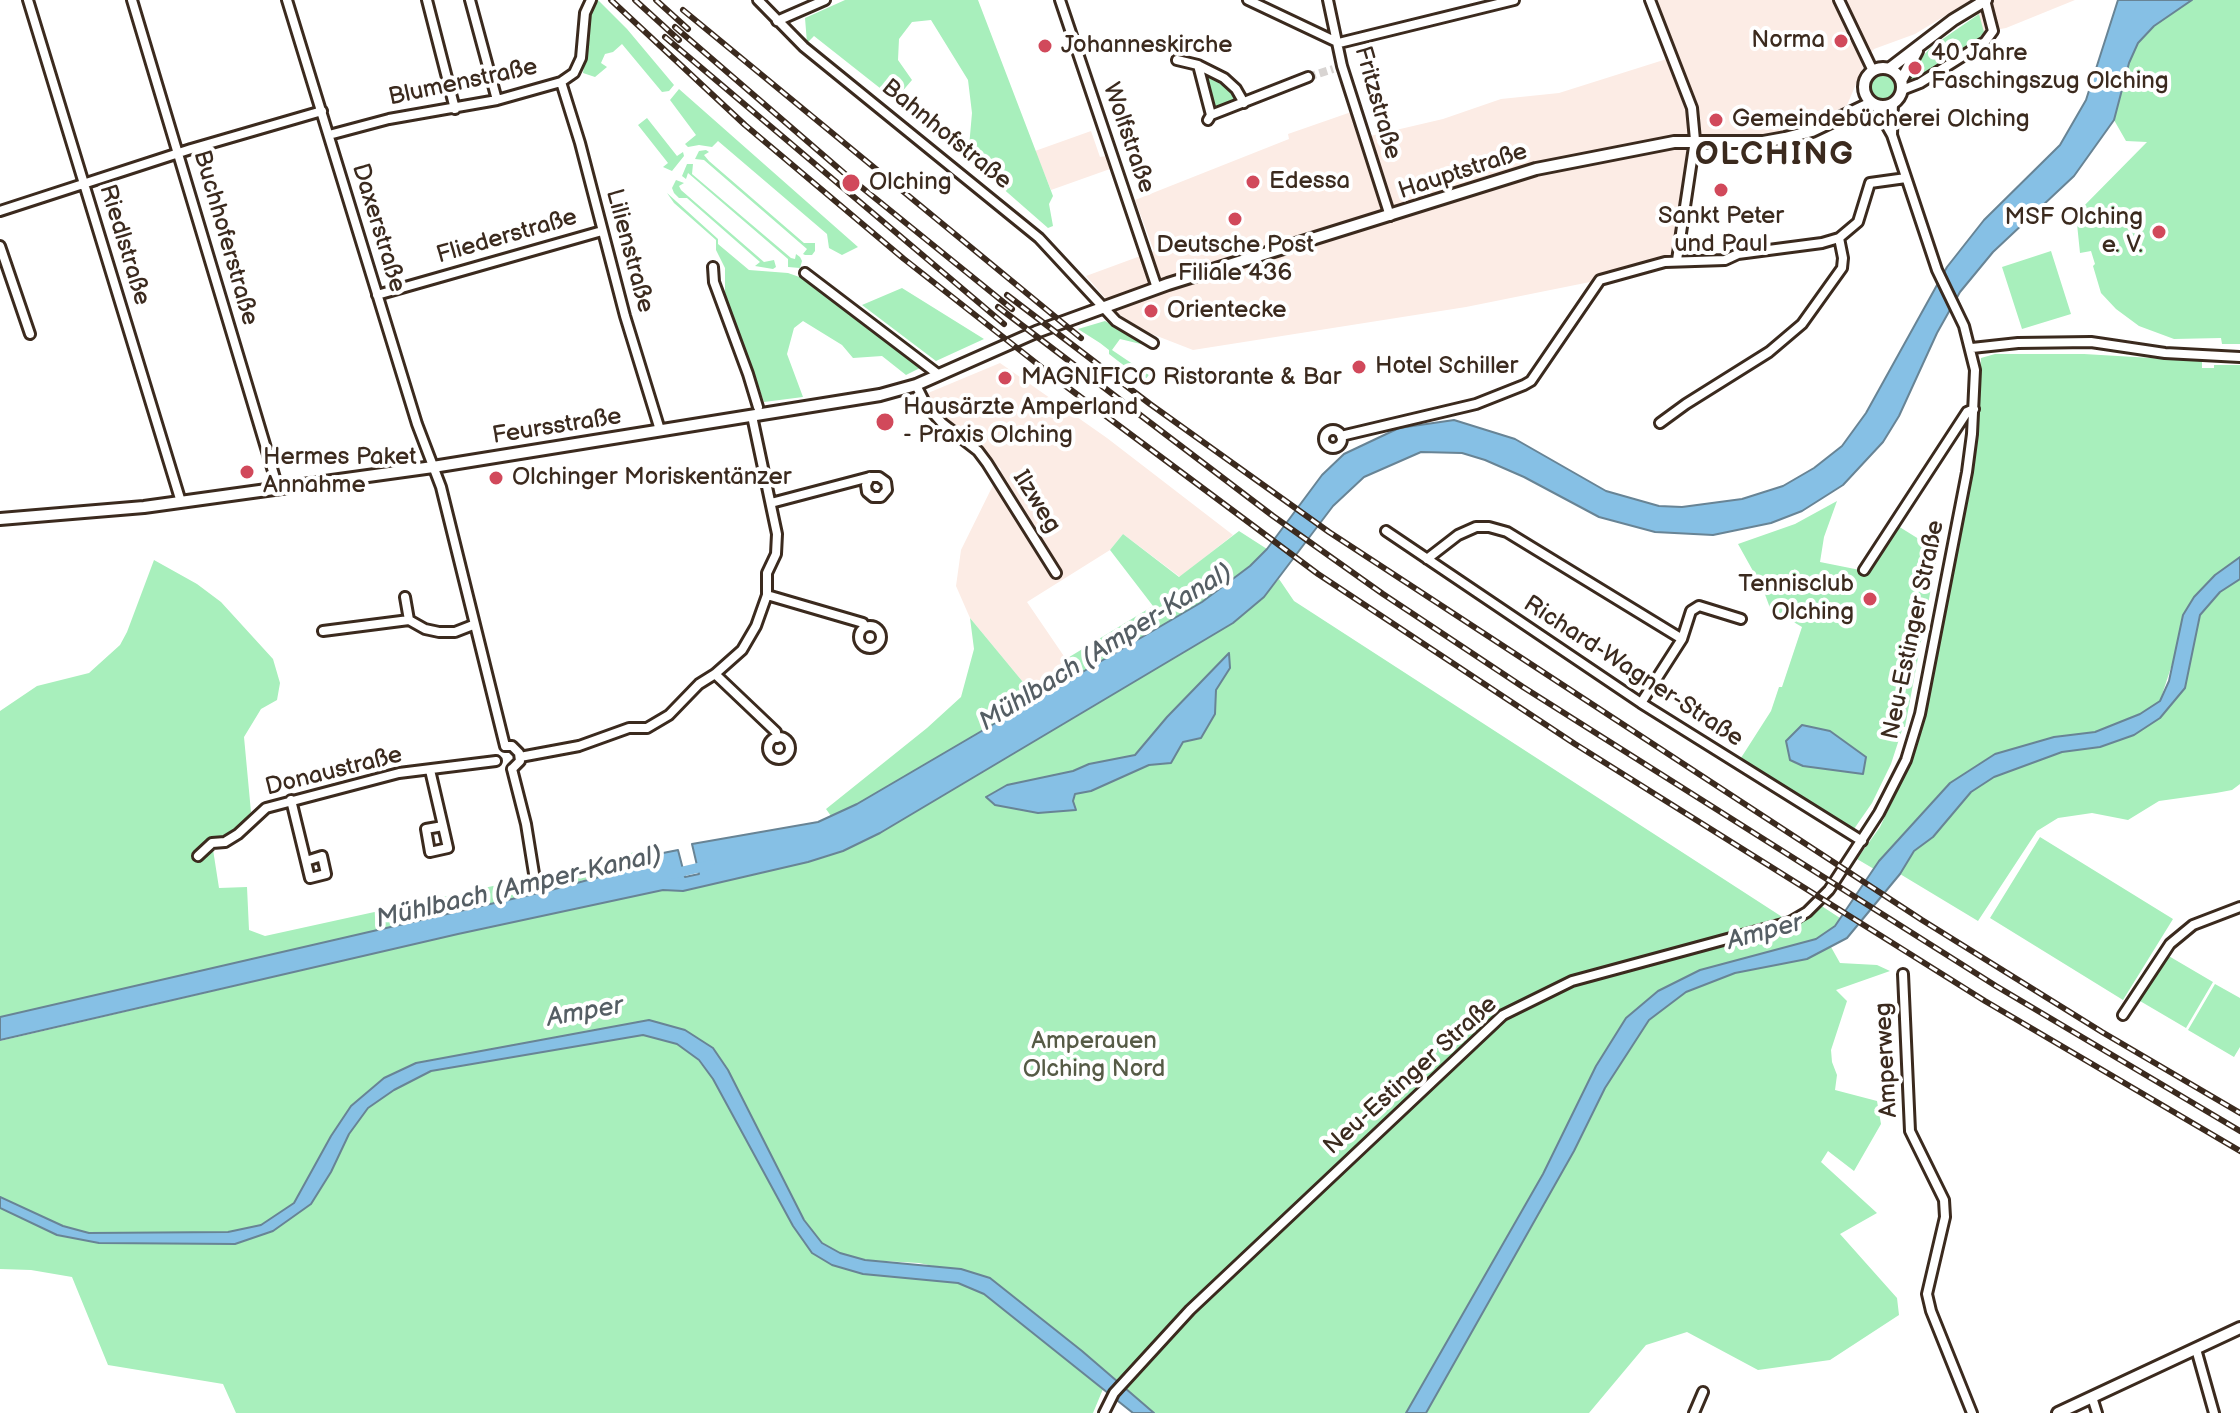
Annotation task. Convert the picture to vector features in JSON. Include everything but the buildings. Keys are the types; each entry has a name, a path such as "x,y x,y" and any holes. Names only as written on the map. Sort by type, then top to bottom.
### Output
{"street":[{"name":"Riedlstraße","path":"28,0 181,502"},
{"name":"Buchhoferstraße","path":"132,0 278,488"},
{"name":"Daxerstraße","path":"287,0 377,295 441,487 505,746"},
{"path":"427,0 455,109"},
{"path":"470,0 497,100"},
{"name":"Blumenstraße","path":"329,135 389,119 497,100 561,82 574,73 581,58 585,13 591,0"},
{"name":"Bahnhofstraße","path":"758,0 804,47 1039,238 1103,308"},
{"path":"777,21 825,0"},
{"name":"Wolfstraße","path":"1060,0 1157,288"},
{"path":"1248,0 1339,43 1514,0"},
{"name":"Fritzstraße","path":"1328,0 1339,43 1337,67 1390,216"},
{"path":"1650,0 1690,98 1695,140 1677,260"},
{"path":"1839,0 1873,71"},
{"path":"1901,86 1920,83 1985,42 1993,31 1985,0 1920,45 1889,69 1873,71 1864,81 1864,92 1873,104 1885,106 1893,103 1920,45"},
{"path":"1177,60 1198,65 1224,78 1236,89 1244,103"},
{"path":"1198,65 1210,117 1308,77"},
{"path":"1889,69 1901,86"},
{"name":"Lilienstraße","path":"561,82 625,316 660,430"},
{"path":"1843,117 1864,92"},
{"name":"Neu-Estinger Straße","path":"1892,135 1893,103"},
{"name":"Hauptstraße","path":"1103,308 1157,288 1547,166 1695,140 1763,142 1785,138 1873,104"},
{"name":"Neu-Estinger Straße","path":"1104,1413 1107,1403 1190,1310 1503,1015 1536,996 1572,981 1790,922 1807,912 1829,890 1862,841 1906,760 1920,714 1967,472 1975,370 1972,348 1938,272 1892,135 1873,104"},
{"path":"0,211 85,182 322,111"},
{"path":"1341,436 1476,404 1531,381 1600,280 1677,260 1725,260 1738,254 1807,247 1839,238 1861,217 1870,183 1906,178"},
{"name":"Fliederstraße","path":"377,295 602,231"},
{"path":"1660,423 1769,352 1802,324 1842,268 1839,238"},
{"path":"0,246 30,334"},
{"path":"520,757 579,746 629,728 647,728 669,715 699,684 742,650 756,626 767,595 767,573 776,554 777,534 748,374 714,282 713,267"},
{"path":"805,273 939,375"},
{"path":"1103,308 1116,321 1153,343"},
{"name":"Feursstraße","path":"0,519 181,502 433,467 660,430 755,411 880,395 916,385 1036,332 1103,308"},
{"path":"1972,348 2018,343 2091,342 2165,353 2240,357"},
{"name":"Ilzweg","path":"916,385 926,405 942,423 978,451 987,463 1056,573"},
{"path":"1864,570 1967,412 1974,409"},
{"path":"771,503 870,477"},
{"path":"1427,559 1458,535 1476,527 1507,532 1682,639"},
{"name":"Richard-Wagner-Straße","path":"1386,531 1641,703 1862,841"},
{"path":"767,595 863,623 865,627"},
{"path":"405,597 409,620"},
{"path":"1641,703 1682,639 1691,611 1699,606 1741,619"},
{"path":"323,631 409,620 425,629 439,632 455,632 473,625"},
{"path":"715,674 776,732 777,738"},
{"path":"505,746 516,749 520,757 512,769 502,768 496,761 498,751 505,746"},
{"name":"Donaustraße","path":"198,856 212,843 225,842 238,834 266,808 291,800 399,773 496,761"},
{"path":"512,769 528,830 536,886"},
{"path":"430,770 443,826"},
{"path":"291,800 306,861"},
{"path":"2123,1015 2170,944 2193,925 2240,907"},
{"name":"Amperweg","path":"1903,974 1910,1131 1944,1200 1945,1217 1927,1294 1972,1413"},
{"path":"2058,1413 2240,1328"},
{"path":"2196,1349 2214,1413"},
{"path":"1694,1413 1703,1392"},
{"path":"2092,1397 2097,1413"}],"shaded area":[{"path":"1652,0 1971,0 1915,34 1874,49 1867,58 1845,110 1805,127 1773,135 1699,136 1694,97"},
{"path":"1971,0 2075,0 2006,28 1984,32"},
{"path":"1673,57 1690,98 1695,140 1677,260 1600,280 1466,307 1193,350 1139,329 1119,314 1086,276 1154,251 1135,200 1289,139 1288,134 1357,110 1366,137 1443,119 1501,99 1559,93"},
{"path":"1091,131 1100,157 1106,156 1110,169 1051,190 1035,151"},
{"path":"1000,363 1107,438 1233,535 1180,577 1123,534 1110,550 1027,602 1072,668 1032,693 970,618 956,586 961,550 1001,469 936,412 928,401 928,393"}],"green space":[{"path":"598,0 674,85 669,91 662,92 622,44 605,54 601,63 607,67 595,77 583,73 591,14"},
{"path":"845,0 978,0 1053,196 1049,204 1053,226 1048,228 968,158 972,113 968,80 931,20 912,22 899,39 898,60 912,80 900,94 890,96 814,36 807,43 805,18"},
{"name":"MSF Olching e. V.","path":"2192,0 2240,0 2240,344 2222,344 2221,338 2174,339 2139,326 2101,293 2091,251 2080,253 2076,214 2147,142 2126,141 2114,120 2129,63 2138,43 2154,26"},
{"path":"1979,14 1984,32 1977,41 1919,79 1907,83 1909,72 1931,47"},
{"path":"1207,74 1228,87 1239,100 1213,110 1203,79"},
{"path":"1882,75 1891,79 1895,88 1891,97 1882,101 1873,97 1869,88 1873,79"},
{"path":"679,89 858,247 842,255 829,248 827,234 718,141 712,147 688,147 685,144 696,135 670,100"},
{"path":"647,118 677,156 683,152 684,156 672,171 663,167 668,163 638,125"},
{"path":"699,151 709,152 704,155 709,161 804,243 815,243 812,255 803,254 807,249 704,160 695,159"},
{"path":"687,164 693,164 692,174 791,258 795,259 796,254 800,257 800,268 788,267 788,259 688,173 686,179 682,176"},
{"path":"676,180 684,183 679,186 681,190 764,262 774,260 776,267 755,266 760,262 687,198 679,198 674,193 672,188"},
{"path":"667,193 749,270 788,273 805,279 920,368 906,375 882,356 853,358 842,345 803,321 794,328 787,354 803,397 764,402 725,293 725,268 716,250 716,240"},
{"path":"2051,251 2071,314 2022,329 2002,267"},
{"path":"902,288 984,339 936,361 862,305"},
{"path":"1105,321 1149,346 1120,339 1112,350 1149,375 1144,381 1109,354 1109,350 1078,329"},
{"path":"1995,354 2084,354 2202,361 2202,368 2240,365 2240,557 2215,575 2194,597 2160,701 2140,714 2095,732 2054,737 1995,754 1903,835 1874,869 1857,859 1880,827 1911,762 1924,714 1978,431 1981,358"},
{"path":"1837,501 1824,537 1820,562 1865,571 1898,526 1938,551 1905,727 1872,803 1854,829 1739,761 1771,711 1802,627 1770,608 1738,544 1795,524"},
{"path":"1239,531 1267,549 1250,566 1202,602 857,804 831,816 826,809 961,697 974,649 970,618 1032,693 1072,669 1066,659 1153,606 1110,550 1123,534 1179,577"},
{"path":"154,560 197,584 221,602 273,659 280,683 277,700 261,709 244,737 251,812 225,842 212,843 219,888 247,887 249,930 265,936 534,877 537,885 619,866 617,856 640,851 643,865 459,912 0,1017 0,711 37,686 89,673 120,645"},
{"name":"Amperauen Olching Nord","path":"1279,579 1294,601 1790,922 1817,903 1840,918 1835,926 1816,939 1700,970 1626,1018 1596,1066 1543,1174 1406,1413 1154,1413 990,1278 919,1263 865,1260 840,1253 822,1243 804,1220 728,1070 713,1048 685,1030 649,1020 416,1063 384,1078 351,1106 294,1203 261,1225 228,1232 89,1233 63,1226 0,1197 0,1041 458,934 663,890 683,891 843,851 880,833 1233,623","holes":["1229,654 1230,668 1216,690 1215,714 1183,741 1171,763 1149,765 1091,791 1075,794 1073,801 1076,809 1007,785 1135,755 1167,717"]},
{"path":"2240,579 2240,784 2232,790 2159,801 2128,820 2092,813 2058,818 2037,831 1978,921 1900,874 1914,851 1933,837 1971,792 1994,777 2062,752 2100,747 2134,735 2160,718 2185,688 2200,615 2220,592"},
{"path":"2040,837 2173,919 2123,1000 1990,918"},
{"path":"1831,947 1840,963 1877,965 1890,971 1836,990 1847,1001 1831,1050 1837,1075 1835,1090 1877,1101 1881,1124 1854,1171 1828,1151 1821,1162 1877,1213 1840,1234 1897,1298 1899,1315 1830,1360 1758,1370 1687,1332 1646,1345 1589,1413 1426,1413 1574,1151 1605,1088 1649,1020 1686,992 1735,973 1807,959"},
{"path":"2167,955 2213,982 2186,1028 2140,1001"},
{"path":"2215,984 2240,998 2240,1047 2234,1057 2188,1030"},
{"path":"643,1035 677,1044 698,1060 713,1079 793,1226 863,1274 958,1283 984,1294 1103,1389 1093,1413 236,1413 223,1384 108,1365 72,1277 31,1270 0,1269 0,1208 57,1235 99,1243 236,1244 273,1231 311,1204 349,1134 368,1108 394,1090 431,1071"}],"water":[{"path":"2118,0 2192,0 2154,26 2138,43 2129,63 2114,120 2074,176 1993,252 1960,292 1883,442 1843,485 1802,511 1771,523 1713,535 1655,532 1599,517 1485,460 1462,453 1421,452 1364,477 1333,506 1264,597 1233,623 880,833 843,851 683,891 663,890 458,934 0,1040 0,1017 551,890 643,865 658,854 678,850 685,877 699,874 692,844 818,822 857,804 1202,602 1250,566 1267,549 1322,475 1344,454 1399,428 1454,420 1515,439 1606,491 1659,506 1682,507 1742,499 1783,486 1814,468 1842,446 1866,413 1947,267 1984,220 2060,145 2086,100"},
{"path":"2240,557 2240,579 2220,592 2200,615 2185,688 2160,718 2134,735 2100,747 2062,752 1994,777 1971,792 1933,837 1914,851 1900,874 1847,938 1807,959 1735,973 1686,992 1649,1020 1605,1088 1574,1151 1426,1413 1406,1413 1543,1174 1596,1066 1626,1018 1658,991 1700,970 1816,939 1835,926 1879,861 1950,783 1995,754 2054,737 2095,732 2140,714 2160,701 2169,681 2183,615 2194,597 2215,575"},
{"path":"1229,653 1230,668 1216,690 1215,714 1201,738 1183,742 1171,763 1149,765 1091,791 1075,794 1073,801 1076,810 1038,813 995,805 986,797 1007,785 1135,755"},
{"path":"1802,725 1830,731 1866,757 1863,774 1803,766 1790,760 1786,741"},
{"path":"649,1020 685,1030 713,1048 728,1070 804,1220 822,1243 840,1253 865,1260 961,1269 990,1278 1154,1413 1133,1413 984,1294 958,1283 863,1274 832,1265 812,1253 793,1226 713,1079 699,1060 677,1044 643,1035 431,1071 368,1108 349,1134 311,1204 273,1231 235,1244 99,1243 57,1235 0,1208 0,1197 63,1226 89,1233 228,1232 261,1225 294,1203 351,1106 384,1078 416,1063"}],"waterway":[{"name":"Mühlbach (Amper-Kanal)","path":"672,874 710,865"}],"tunnel":[{"path":"1308,77 1333,69"}],"railway":[{"path":"611,0 745,125 904,259 1059,381 1318,574 1575,744 1985,1001 2240,1151"},
{"path":"635,0 679,40"},
{"path":"656,0 688,29"},
{"path":"683,10 1081,338"},
{"path":"675,27 844,173 1012,309"},
{"path":"665,37 1004,324"},
{"path":"1007,295 1150,404 1329,532 1922,920 2240,1113"},
{"path":"998,307 1273,516 1523,687 1996,986 2240,1131"}],"place":[{"name":"Norma","path":"1841,41"},
{"name":"Johanneskirche","path":"1045,46"},
{"name":"40 Jahre Faschingszug Olching","path":"1915,68"},
{"name":"Gemeindebücherei Olching","path":"1716,120"},
{"name":"Edessa","path":"1253,182"},
{"name":"Olching","path":"851,183"},
{"name":"Sankt Peter und Paul","path":"1721,190"},
{"name":"Deutsche Post Filiale 436","path":"1235,219"},
{"name":"MSF Olching e. V.","path":"2159,232"},
{"name":"Orientecke","path":"1151,311"},
{"name":"Hotel Schiller","path":"1359,367"},
{"name":"MAGNIFICO Ristorante & Bar","path":"1005,378"},
{"name":"Hausärzte Amperland - Praxis Olching","path":"885,422"},
{"name":"Hermes Paket Annahme","path":"247,472"},
{"name":"Olchinger Moriskentänzer","path":"496,478"},
{"name":"Tennisclub Olching","path":"1870,599"}],"district":[{"name":"OLCHING","path":"1775,156"}],"water label":[{"name":"Amper","path":"1765,933"},
{"name":"Amper","path":"585,1013"}]}
